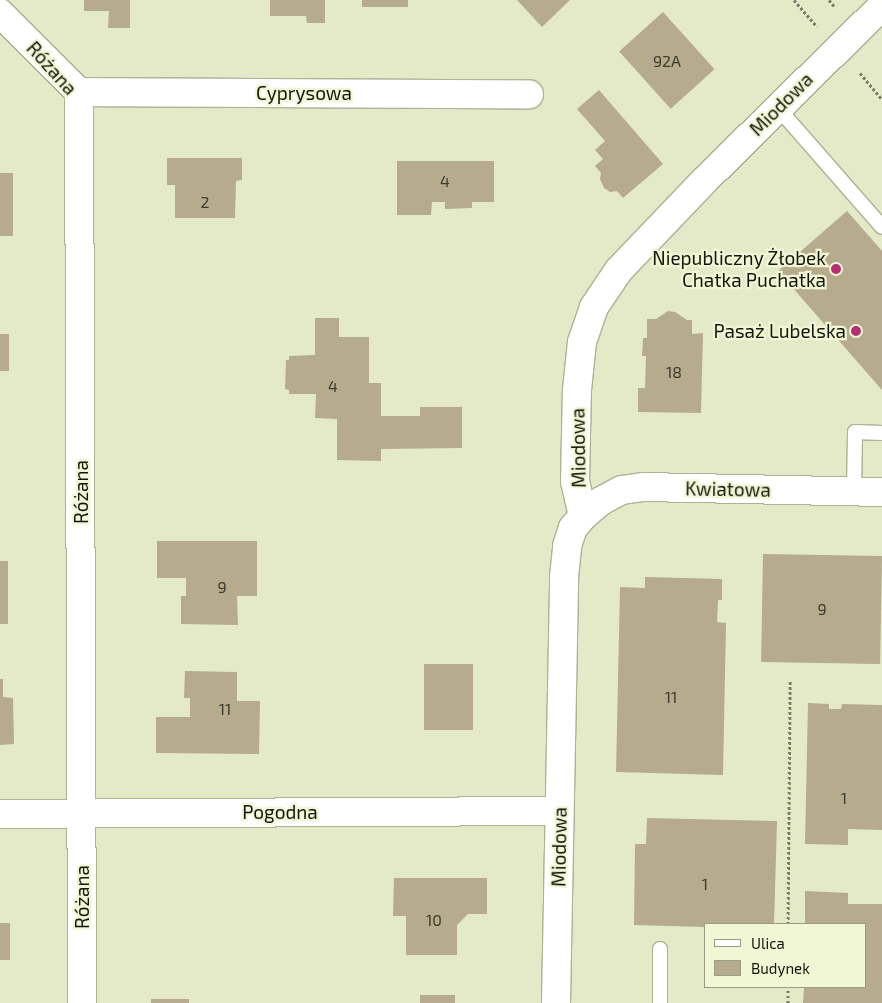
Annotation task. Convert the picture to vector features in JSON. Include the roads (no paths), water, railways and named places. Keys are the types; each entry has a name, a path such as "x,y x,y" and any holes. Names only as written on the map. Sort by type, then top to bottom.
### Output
{"street":[{"name":"Miodowa","path":"556,1003 564,577 567,546 574,528 583,516 575,482 577,390 582,342 594,307 619,270 777,107 882,6"},
{"name":"Różana","path":"0,13 79,92 82,1003"},
{"name":"Cyprysowa","path":"79,92 529,94"},
{"name":"Kwiatowa","path":"583,516 601,501 622,490 644,487 882,492"},
{"name":"Pogodna","path":"0,814 82,812 559,811"}],"lane":[{"path":"777,107 882,227"},
{"path":"854,491 855,432 882,433"},
{"path":"660,949 660,1003"}],"place":[{"name":"Niepubliczny Żłobek Chatka Puchatka","path":"836,269"},
{"name":"Pasaż Lubelska","path":"856,331"}]}
